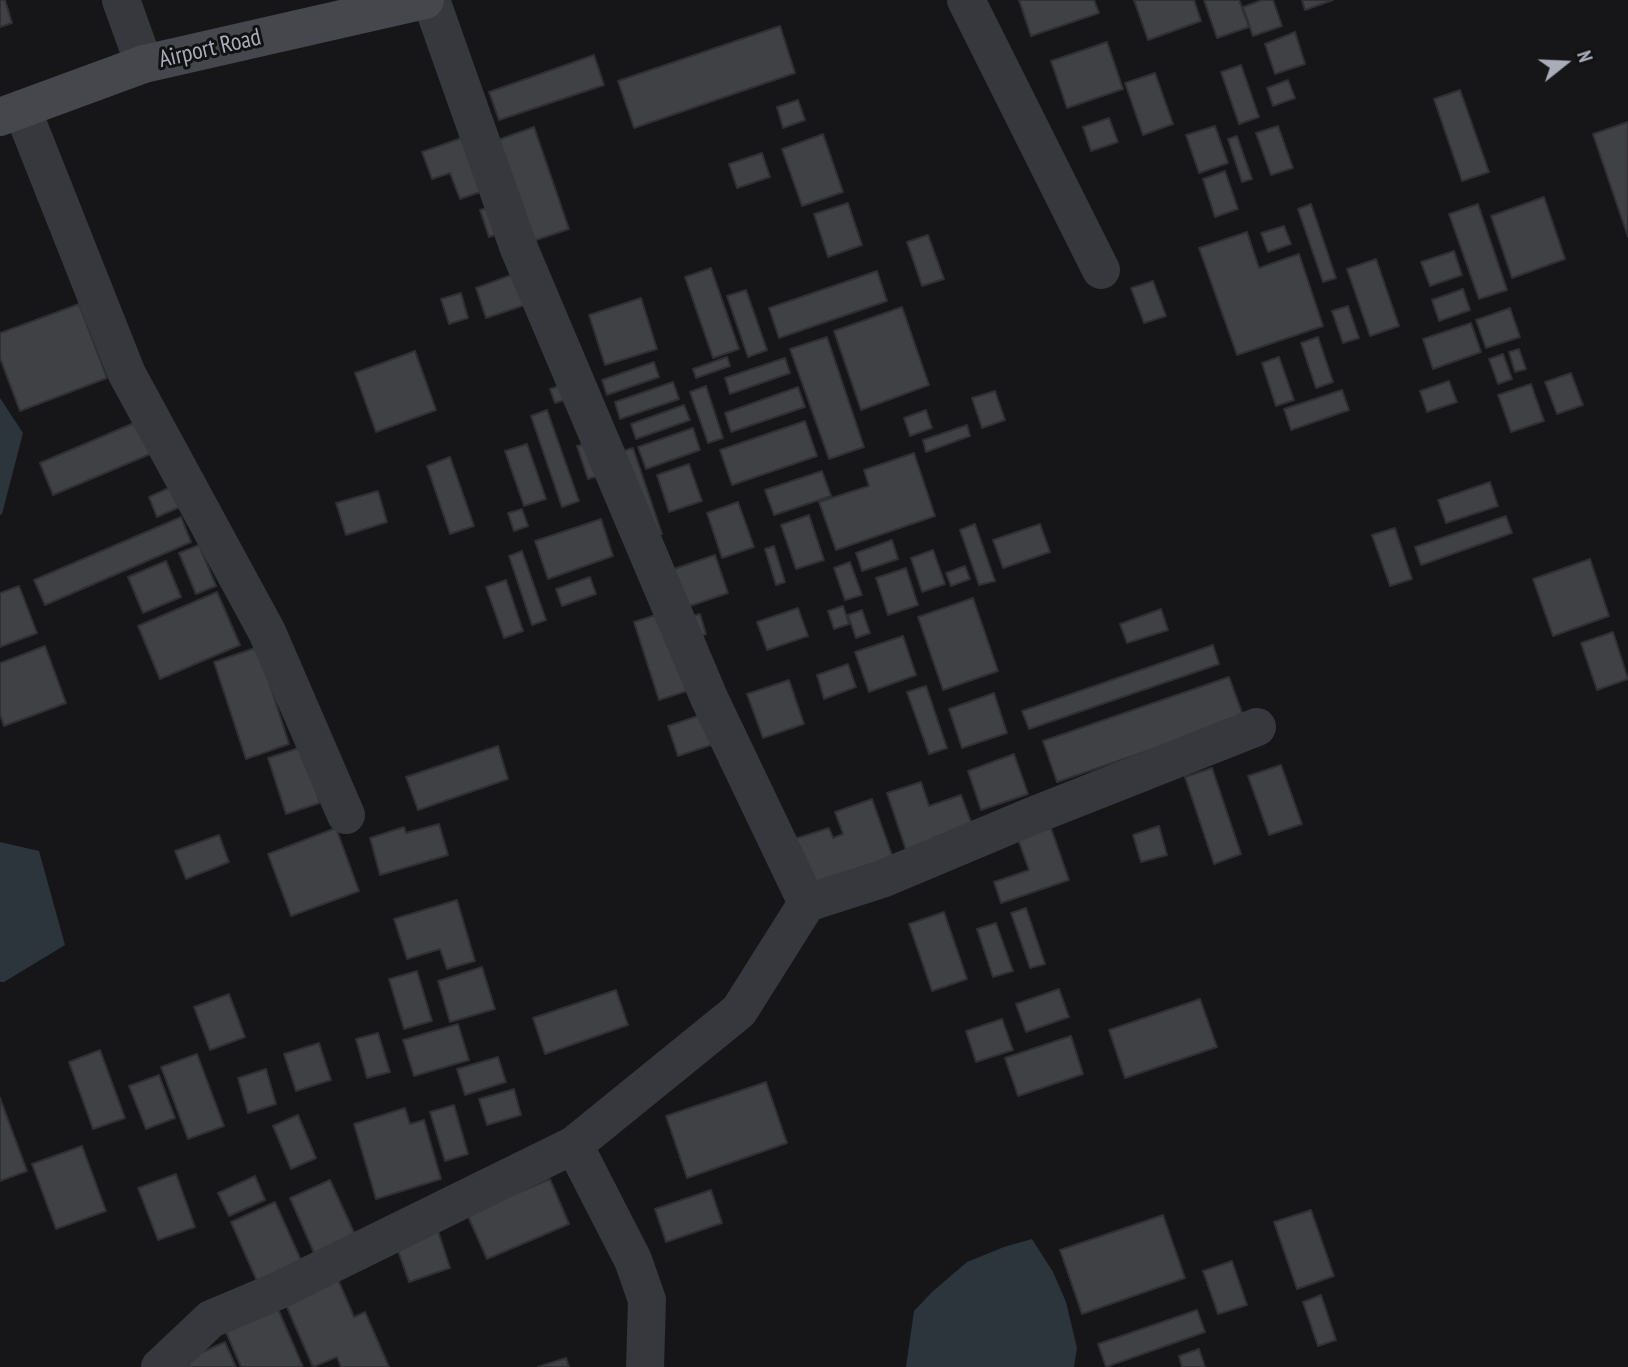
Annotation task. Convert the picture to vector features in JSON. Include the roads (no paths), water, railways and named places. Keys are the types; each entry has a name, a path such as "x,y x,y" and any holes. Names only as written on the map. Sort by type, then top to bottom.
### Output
{"main road":[{"name":"Airport Road","path":"11,113 144,64 425,0"}],"street":[{"path":"121,0 144,64"},
{"path":"431,0 518,246 710,700 807,903"},
{"path":"966,0 1101,270"},
{"path":"11,113 127,374 267,632 346,815"},
{"path":"160,1367 211,1319 275,1292 574,1145 739,1011 807,903 881,879 1257,727"},
{"path":"574,1145 633,1260 647,1300 645,1367"}]}
